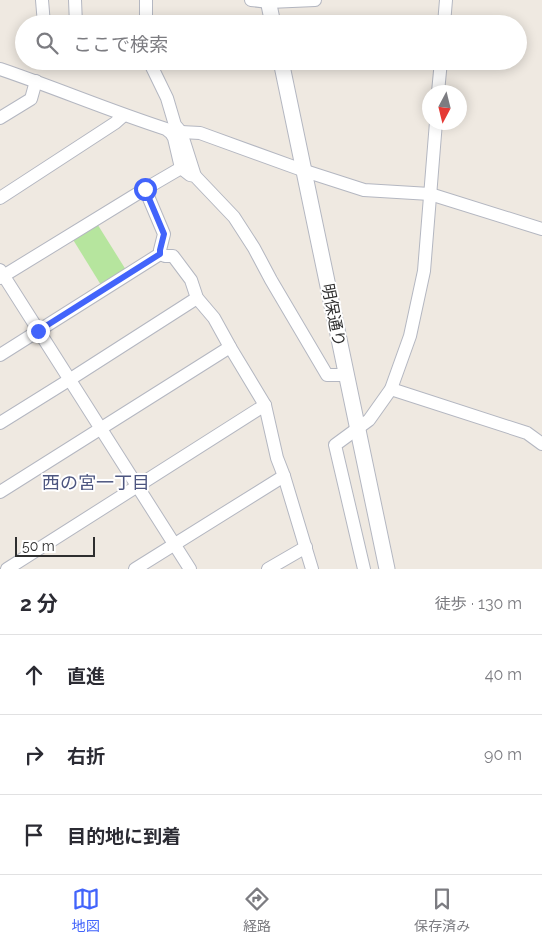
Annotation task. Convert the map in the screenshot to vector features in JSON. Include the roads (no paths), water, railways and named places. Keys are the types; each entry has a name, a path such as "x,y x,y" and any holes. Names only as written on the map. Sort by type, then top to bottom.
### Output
{"street":[{"path":"42,0 43,15"},
{"path":"74,0 75,15"},
{"path":"146,0 146,15"},
{"path":"251,0 314,0"},
{"path":"445,15 446,0"},
{"path":"269,1 271,15"},
{"path":"0,69 166,129 174,138 181,168 190,175 195,176"},
{"path":"153,70 181,132 195,176 234,217 254,248 327,376 346,375"},
{"name":"明保通り","path":"283,70 387,569"},
{"path":"439,85 440,70"},
{"path":"0,118 31,99 36,81"},
{"path":"0,198 115,123 124,115"},
{"path":"364,569 335,445 369,420 391,389 410,336 424,271 435,130"},
{"path":"181,132 200,134 364,190 430,194 542,229"},
{"path":"181,168 1,275 190,569"},
{"path":"145,189 164,234 160,254"},
{"path":"160,254 173,256 192,280 197,298 214,318 265,405 277,458 306,547 316,569"},
{"path":"0,355 160,254"},
{"path":"0,423 197,298"},
{"path":"0,492 230,347"},
{"path":"391,389 527,432 542,444"},
{"path":"7,569 265,405"},
{"path":"135,569 284,476"},
{"path":"268,569 306,547"}],"district":[{"name":"西の宮一丁目","path":"96,483"}]}
